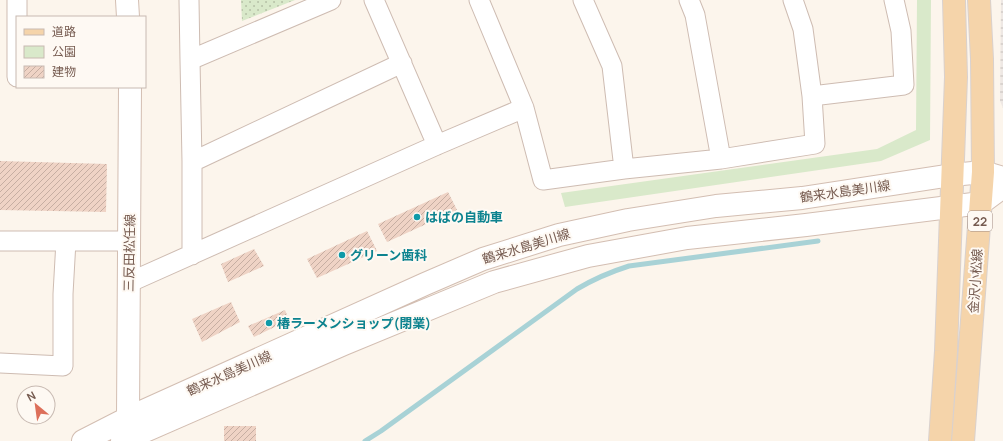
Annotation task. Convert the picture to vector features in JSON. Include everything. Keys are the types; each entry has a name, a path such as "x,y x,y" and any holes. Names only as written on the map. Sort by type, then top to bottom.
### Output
{"main road":[{"path":"127,0 128,16"},
{"name":"金沢小松線","path":"940,441 946,351 952,206 956,77 954,0"},
{"name":"金沢小松線","path":"963,441 981,203 993,175 982,59 979,0"},
{"name":"三反田松任線","path":"128,434 130,88"},
{"name":"鶴来水島美川線","path":"128,434 425,284 483,259 559,235 628,220 709,207 802,198 952,175 993,175"},
{"path":"981,203 1003,187"},
{"name":"鶴来水島美川線","path":"83,441 128,434 494,282 588,256 687,238 981,203"}],"street":[{"path":"17,0 17,16"},
{"path":"189,0 192,254"},
{"path":"190,60 331,0"},
{"path":"374,0 437,145"},
{"path":"479,0 524,108 543,180 624,169 721,159 814,144 812,96 803,29 794,0"},
{"path":"583,0 612,66 624,169"},
{"path":"689,0 695,15 721,159"},
{"path":"812,96 904,85 901,31 894,0"},
{"path":"192,162 402,63"},
{"path":"0,77 16,77"},
{"path":"128,283 437,145 524,108"},
{"path":"0,241 129,241"},
{"path":"0,363 64,366 63,294 66,241"}],"shaded area":[{"path":"1001,0 1003,0 1003,108 1000,101"}],"green space":[{"path":"241,0 295,0 242,21"},
{"path":"917,0 931,0 930,140 881,161 565,207 561,193 877,149 916,130"}],"building":[{"path":"0,161 107,164 106,212 0,210"},
{"name":"はばの自動車","path":"448,192 457,210 387,242 378,224"},
{"name":"グリーン歯科","path":"367,231 377,251 317,278 307,259"},
{"path":"254,249 264,266 228,282 221,264"},
{"path":"231,302 240,322 202,342 192,319"},
{"name":"椿ラーメンショップ(閉業)","path":"285,310 289,320 254,337 248,326"},
{"path":"224,426 256,426 256,441 224,441"}],"waterway":[{"path":"365,441 577,289 602,276 629,266 818,241"}],"place":[{"name":"はばの自動車","path":"417,217"},
{"name":"グリーン歯科","path":"342,255"},
{"name":"椿ラーメンショップ(閉業)","path":"269,323"}]}
